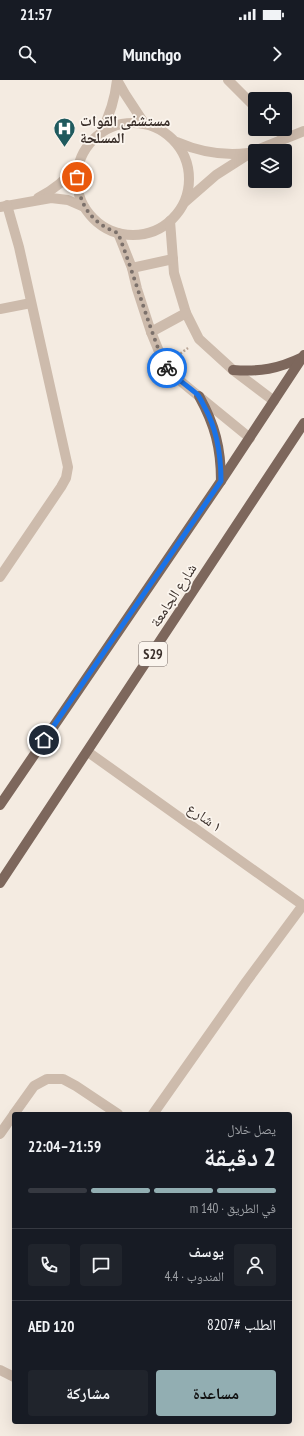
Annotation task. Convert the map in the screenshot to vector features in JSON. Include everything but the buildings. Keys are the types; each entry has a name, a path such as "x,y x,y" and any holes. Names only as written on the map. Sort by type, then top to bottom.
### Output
{"main road":[{"path":"233,370 248,371 276,368 303,356"},
{"name":"شارع الجامعة","path":"0,805 221,481 303,356"},
{"path":"198,396 207,411 214,428 219,451 221,481"},
{"name":"شارع الجامعة","path":"0,883 304,423"}],"street":[{"path":"117,80 144,122 167,134 177,142 206,152 237,154 248,153"},
{"path":"33,200 59,185 70,175 79,163 85,150 101,132 110,116 117,80"},
{"path":"228,80 248,100"},
{"path":"101,132 118,125 144,122"},
{"path":"271,144 304,131"},
{"path":"177,142 184,154 188,166 189,178 185,202"},
{"path":"79,163 77,177 78,191 84,207 96,222 107,229 118,233 140,235 151,232 170,221 185,202 216,175 248,155"},
{"path":"0,576 54,498 66,478 68,467 19,247 4,206 51,198 68,200 84,207"},
{"path":"170,221 174,273 186,313 199,339 233,370 274,401"},
{"path":"118,233 132,268 151,332 165,366 172,374 250,438"},
{"path":"132,268 173,259"},
{"path":"0,309 31,304"},
{"path":"151,332 186,313"},
{"name":"١ شارع","path":"88,752 304,905"},
{"path":"154,1112 246,982 304,905"},
{"path":"15,1112 34,1086 47,1079 63,1079 115,1112"},
{"path":"0,1134 12,1117"},
{"path":"0,1370 12,1376"}],"path":[{"path":"165,366 199,339"}],"way so far":[{"path":"77,177 78,191 84,207 96,222 107,229 118,233 132,268 151,332 167,368"}],"place":[{"name":"مستشفى القوات المسلحة","path":"64,148"}],"route":[{"path":"44,740 221,481 221,463 218,445 214,428 207,411 198,396 167,368"}]}
